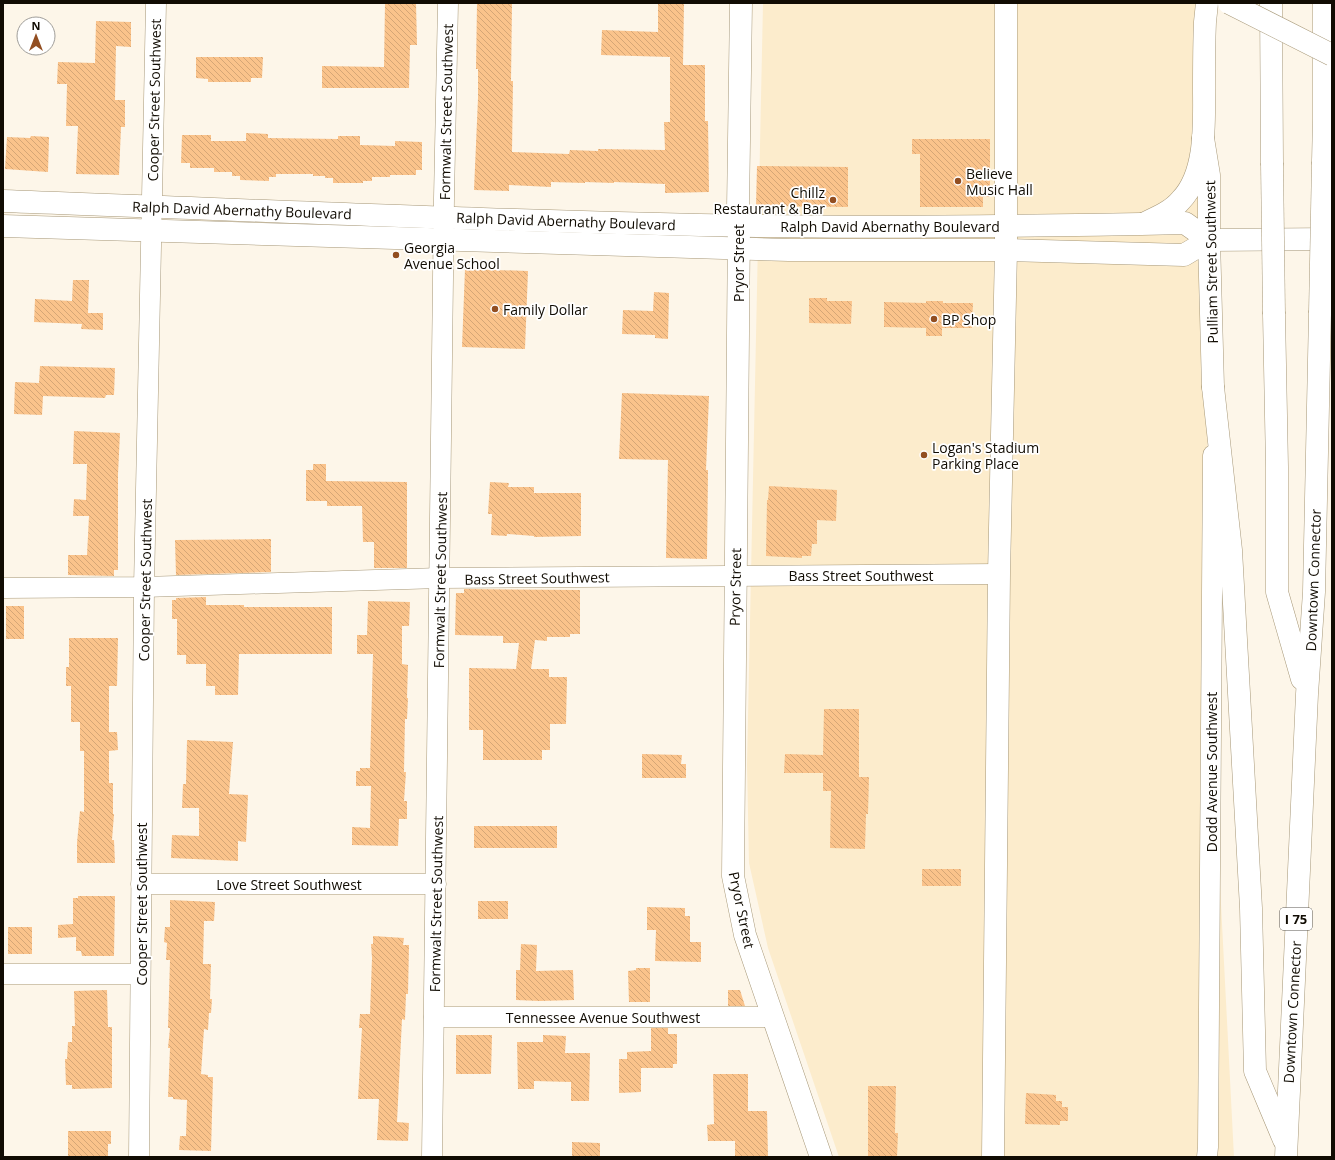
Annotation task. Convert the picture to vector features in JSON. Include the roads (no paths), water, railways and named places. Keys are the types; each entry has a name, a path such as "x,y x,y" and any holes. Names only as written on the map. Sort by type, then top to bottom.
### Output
{"main road":[{"name":"Pryor Street","path":"741,3 733,876 745,935 821,1157"},
{"path":"993,1157 999,574 1006,250 1006,3"},
{"name":"Pulliam Street Southwest","path":"1207,3 1205,22 1204,138 1209,175 1209,240 1213,387 1231,557 1251,908 1255,1071 1286,1151"},
{"path":"1230,3 1332,55"},
{"path":"1271,3 1277,467 1277,592 1307,694"},
{"name":"Downtown Connector","path":"1286,1151 1307,694 1314,592 1324,119 1324,3"},
{"path":"1324,119 1332,71"},
{"name":"Pulliam Street Southwest","path":"1136,224 1163,215 1182,200 1190,187 1199,165 1204,138"},
{"name":"Ralph David Abernathy Boulevard","path":"3,201 444,217 739,225 1006,227 1185,223 1209,240 1184,255 1006,250 808,250 3,226"},
{"path":"1129,254 1136,224"},
{"path":"1209,240 1332,239"}],"street":[{"name":"Cooper Street Southwest","path":"139,1157 144,587 156,3"},
{"name":"Formwalt Street Southwest","path":"432,1157 448,3"},
{"name":"Dodd Avenue Southwest","path":"1207,1157 1210,958 1213,387"},
{"name":"Bass Street Southwest","path":"3,588 144,587 440,578 999,574"},
{"name":"Love Street Southwest","path":"141,884 436,884"},
{"path":"3,974 140,974"},
{"name":"Tennessee Avenue Southwest","path":"434,1017 772,1017"}],"place":[{"name":"Believe Music Hall","path":"958,181"},
{"name":"Chillz Restaurant & Bar","path":"833,200"},
{"name":"Georgia Avenue School","path":"396,255"},
{"name":"Family Dollar","path":"495,309"},
{"name":"BP Shop","path":"934,319"},
{"name":"Logan's Stadium Parking Place","path":"924,455"}]}
